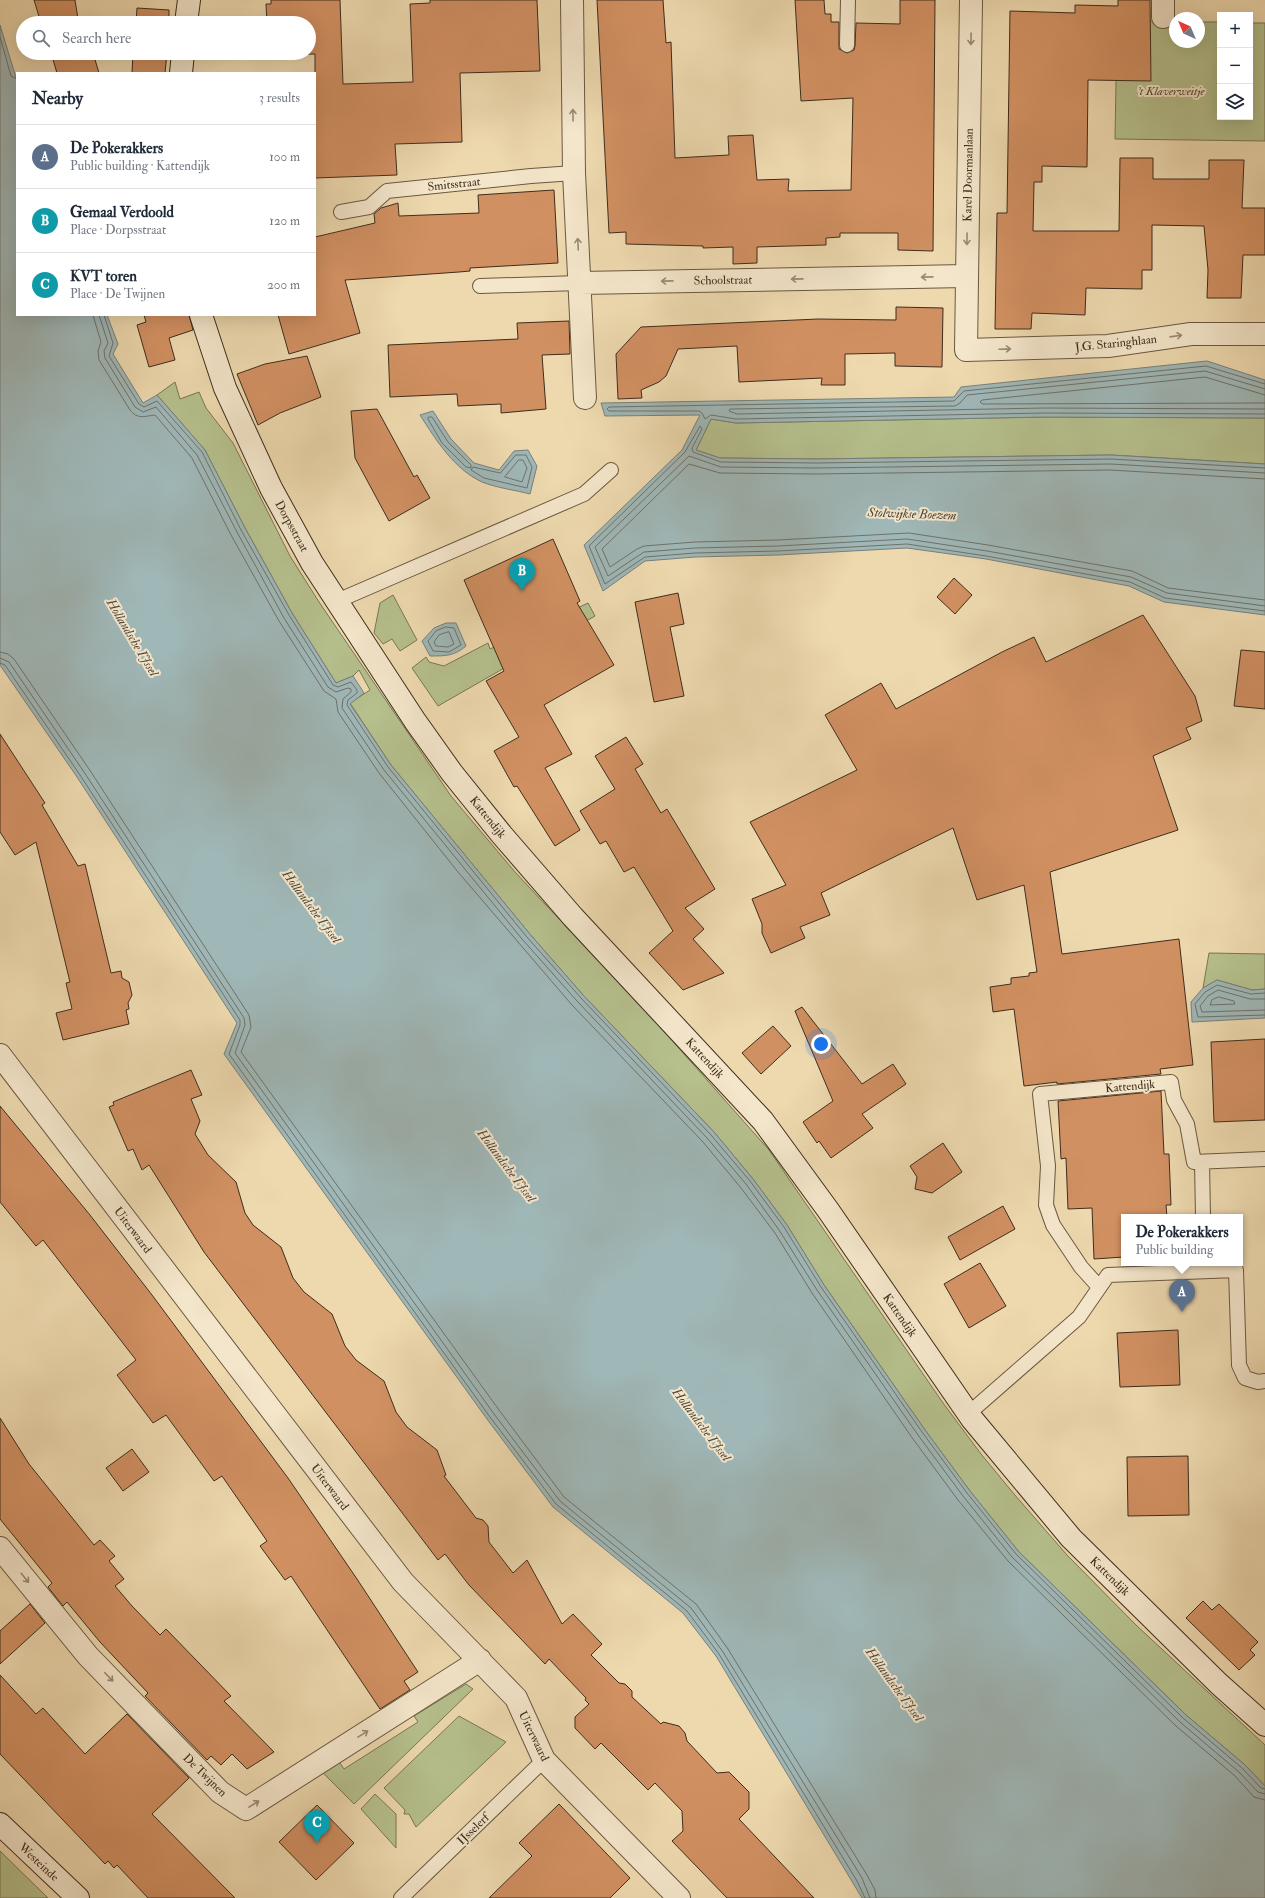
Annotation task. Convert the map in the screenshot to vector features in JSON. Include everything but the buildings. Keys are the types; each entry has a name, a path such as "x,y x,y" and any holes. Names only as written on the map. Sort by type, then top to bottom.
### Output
{"street":[{"path":"187,16 189,0"},
{"path":"572,0 574,173 585,398"},
{"name":"Karel Doormanlaan","path":"966,350 971,0"},
{"path":"181,72 182,60"},
{"name":"Schoolstraat","path":"580,283 966,276"},
{"name":"Dorpsstraat","path":"201,316 225,388 271,488 297,536 337,601 416,721"},
{"name":"J.G. Staringhlaan","path":"966,350 1108,346 1191,334 1265,334"},
{"name":"Kattendijk","path":"416,721 457,779 502,835 573,917 763,1121 828,1210 968,1414 1071,1538 1219,1684 1265,1725"},
{"name":"Uiterwaard","path":"0,1055 402,1582 516,1698 544,1760 679,1898"},
{"name":"De Twijnen","path":"0,1548 88,1656 220,1792 246,1809 480,1660"},
{"name":"Westeinde","path":"0,1824 78,1898"}],"lane":[{"path":"847,45 848,0"},
{"name":"Smitsstraat","path":"341,212 369,207 387,191 574,173"},
{"name":"Schoolstraat","path":"480,286 580,283"},
{"path":"337,601 584,494 610,470"},
{"name":"Kattendijk","path":"1100,1287 1081,1267 1053,1226 1046,1205 1048,1166 1040,1094 1171,1082 1174,1100 1187,1124 1194,1162 1202,1162"},
{"path":"1203,1214 1202,1162 1265,1158"},
{"path":"968,1414 1079,1317 1108,1275 1205,1267 1236,1270 1239,1365 1245,1378 1258,1382 1265,1382"},
{"name":"IJsselerf","path":"401,1898 544,1760"}],"green space":[{"name":"'t Klaverweitje","path":"1123,21 1169,21 1169,48 1205,48 1205,22 1217,22 1217,120 1253,120 1253,23 1265,23 1265,141 1115,139 1117,26"},
{"path":"175,382 180,399 199,392 206,408 233,443 290,556 319,602 451,796 515,872 661,1028 769,1150 943,1403 981,1454 1014,1494 1067,1555 1136,1625 1265,1745 1265,1786 1245,1765 1186,1715 1019,1552 970,1491 925,1430 824,1285 787,1225 753,1179 714,1132 583,995 529,933 391,765 350,703 370,690 359,670 353,676 336,683 292,613 245,528 205,450 157,395"},
{"path":"1044,417 1265,418 1265,464 1111,455 816,459 720,458 696,450 711,419 736,423"},
{"path":"393,595 417,640 400,651 392,639 383,644 374,633 380,603"},
{"path":"588,603 595,616 438,706 412,668 426,657 429,662 444,666 488,643 490,649"},
{"path":"1209,953 1265,954 1265,989 1252,990 1217,980 1203,988"},
{"path":"466,1684 473,1689 354,1804 321,1771 338,1760 344,1769 418,1722 414,1716"},
{"path":"459,1716 506,1742 416,1827 409,1814 404,1814 405,1810 384,1788"},
{"path":"375,1794 396,1814 396,1848 361,1809"},
{"path":"0,1851 48,1898 0,1898"}],"water":[{"name":"Hollandsche IJssel","path":"0,25 16,78 16,316 107,316 118,344 113,354 143,403 157,395 205,450 245,528 292,613 336,683 353,676 364,693 350,704 391,765 529,933 583,995 714,1132 753,1179 787,1225 824,1285 925,1430 970,1491 1019,1552 1186,1715 1245,1765 1265,1786 1265,1898 862,1898 716,1656 683,1613 553,1507 487,1419 224,1054 237,1023 77,777 0,665"},
{"name":"Stolwijkse Boezem","path":"1207,361 1265,380 1265,418 1044,417 736,423 711,419 696,450 720,458 816,459 1111,455 1265,464 1265,615 1164,602 1129,586 986,559 907,548 778,555 695,557 645,561 603,591 584,545 682,450 700,415 605,416 601,403 954,397 961,387"},
{"path":"433,411 451,439 474,463 499,470 514,451 528,450 537,466 530,494 482,482 463,470 446,453 420,415"},
{"path":"446,623 456,623 466,646 458,652 450,655 430,656 422,641 434,628"},
{"path":"1217,980 1252,990 1265,989 1265,1018 1192,1022 1191,1002 1203,988"}],"place":[{"name":"Gemaal Verdoold","path":"522,591"},
{"name":"De Pokerakkers","path":"1182,1312"},
{"name":"KVT toren","path":"317,1843"}]}
